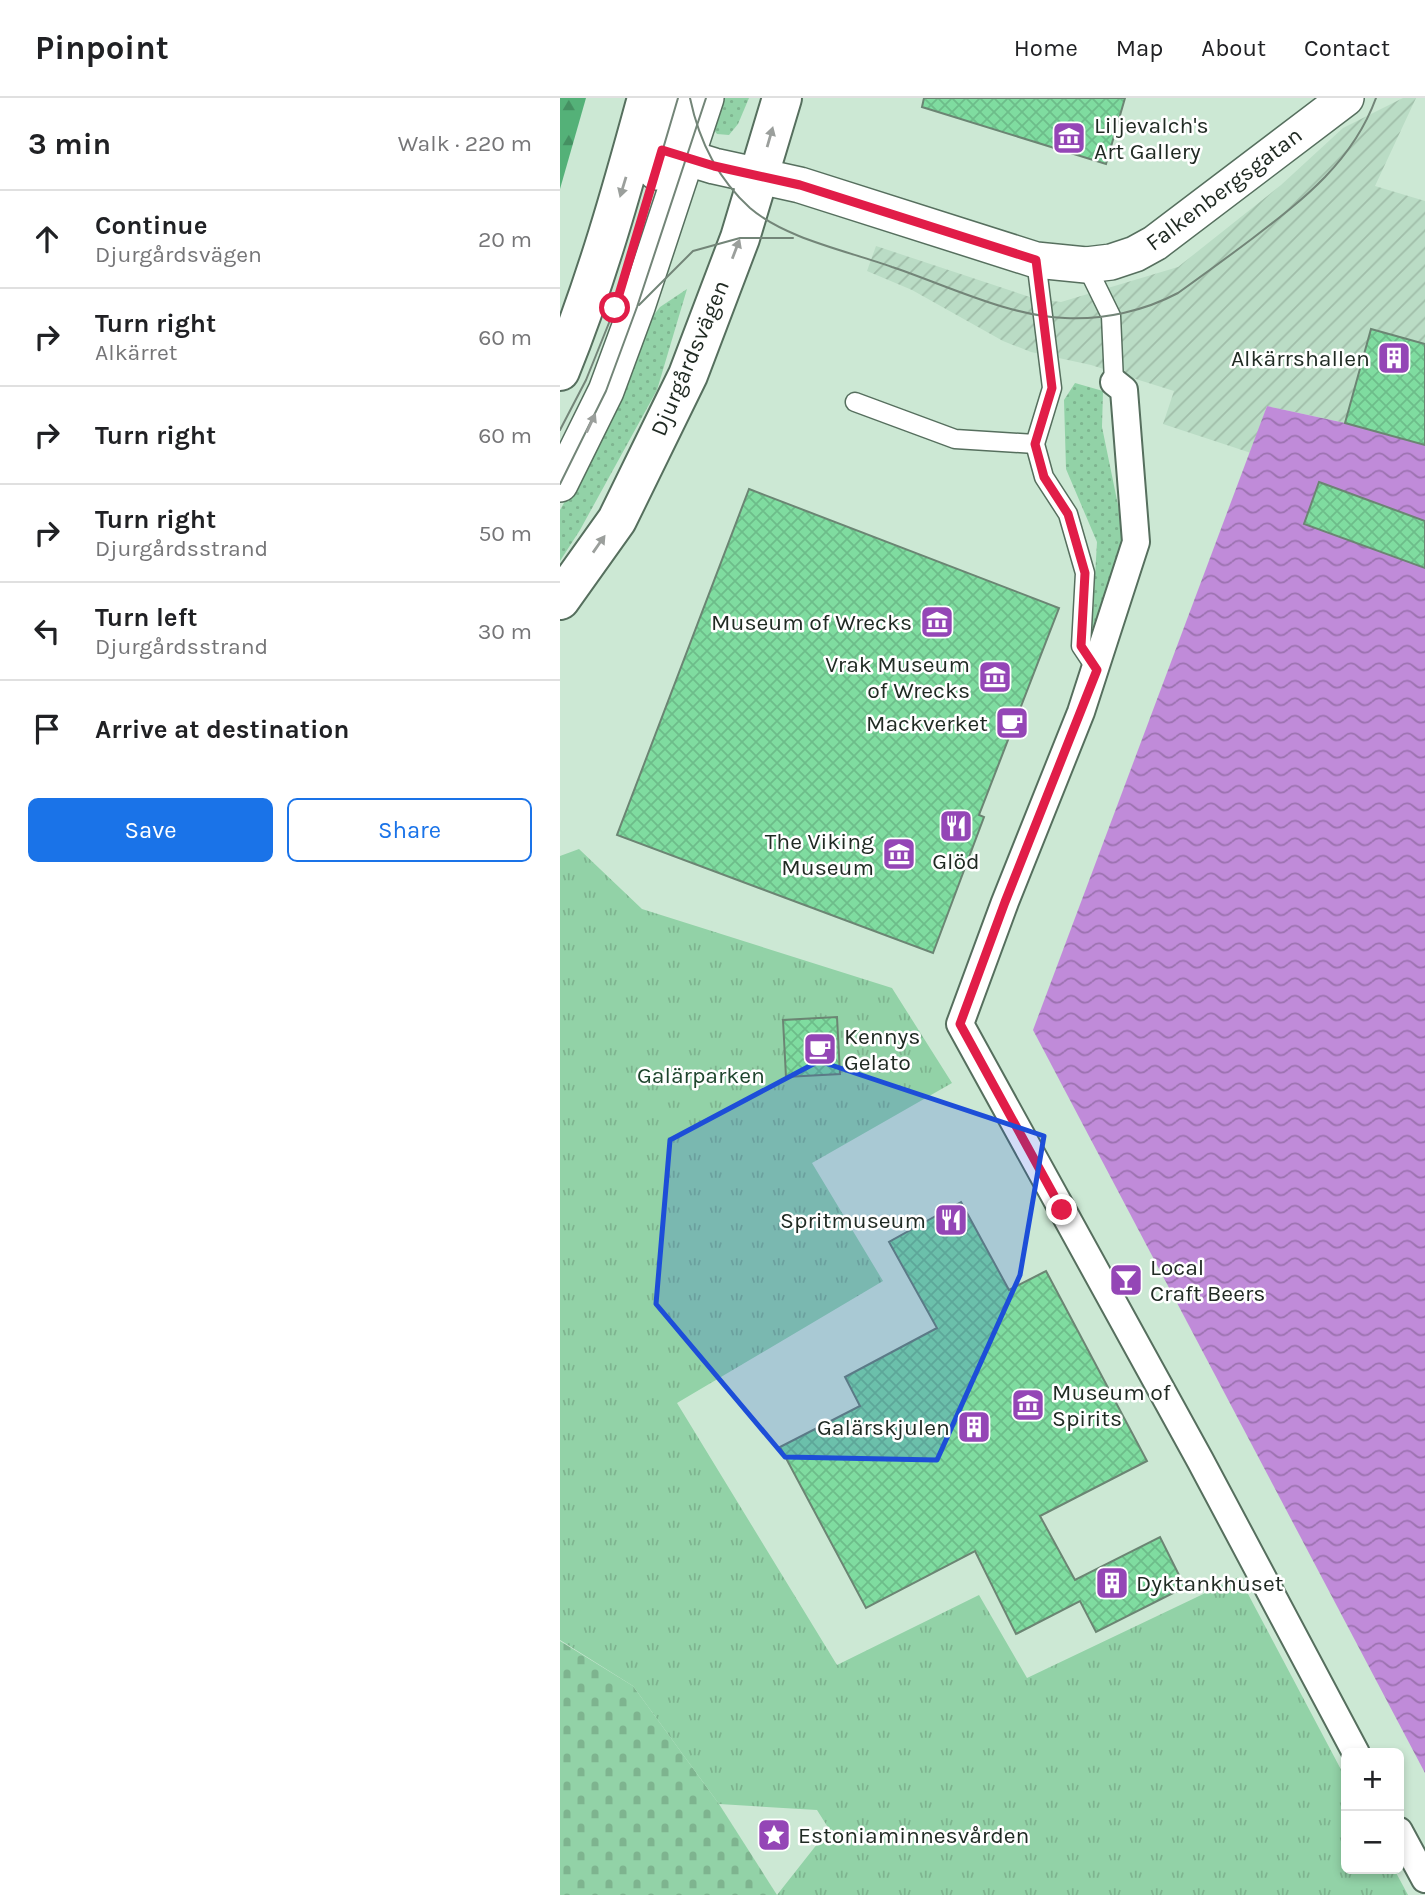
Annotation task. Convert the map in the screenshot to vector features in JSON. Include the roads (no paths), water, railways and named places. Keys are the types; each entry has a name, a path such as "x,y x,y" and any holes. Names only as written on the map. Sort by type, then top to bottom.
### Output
{"street":[{"path":"560,484 606,391 637,307 662,150 648,98"},
{"path":"560,430 586,380 619,298 678,98"},
{"path":"560,371 580,322 662,150 706,98"},
{"name":"Djurgårdsvägen","path":"560,600 617,520 688,375 740,238 782,98"},
{"name":"Falkenbergsgatan","path":"662,150 714,166 800,185 1036,260 1086,265 1111,262 1135,254 1155,243 1346,98"},
{"path":"1114,382 1124,390 1136,542 1097,670 960,1024 1200,1460 1353,1748"},
{"path":"1404,1840 1425,1879"}],"lane":[{"path":"1036,260 1052,388 1035,444 1044,477 1068,514 1085,573 1081,646 1097,670"},
{"path":"1086,265 1111,316 1114,382"},
{"path":"855,402 955,439 1035,444"}],"water":[{"path":"1267,406 1345,423 1425,445 1425,1773 1033,1030"}],"tram line":[{"path":"560,430 586,380 619,298 678,98"},
{"path":"690,98 704,144 719,171 738,196 765,219 799,236 999,306 1065,318 1123,313 1178,293 1290,209 1325,177 1354,141 1376,98"},
{"path":"560,484 606,391 637,307 706,98"},
{"path":"639,305 693,251 740,238 793,238"}],"place":[{"name":"Liljevalch's Art Gallery","path":"1069,138"},
{"name":"Alkärrshallen","path":"1394,358"},
{"name":"Museum of Wrecks","path":"937,622"},
{"name":"Vrak Museum of Wrecks","path":"995,677"},
{"name":"Mackverket","path":"1012,723"},
{"name":"Glöd","path":"956,826"},
{"name":"The Viking Museum","path":"899,854"},
{"name":"Kennys Gelato","path":"820,1049"},
{"name":"Spritmuseum","path":"951,1220"},
{"name":"Local Craft Beers","path":"1126,1280"},
{"name":"Museum of Spirits","path":"1028,1405"},
{"name":"Galärskjulen","path":"974,1427"},
{"name":"Dyktankhuset","path":"1112,1583"},
{"name":"Estoniaminnesvården","path":"774,1835"}],"park label":[{"name":"Galärparken","path":"701,1075"}]}
